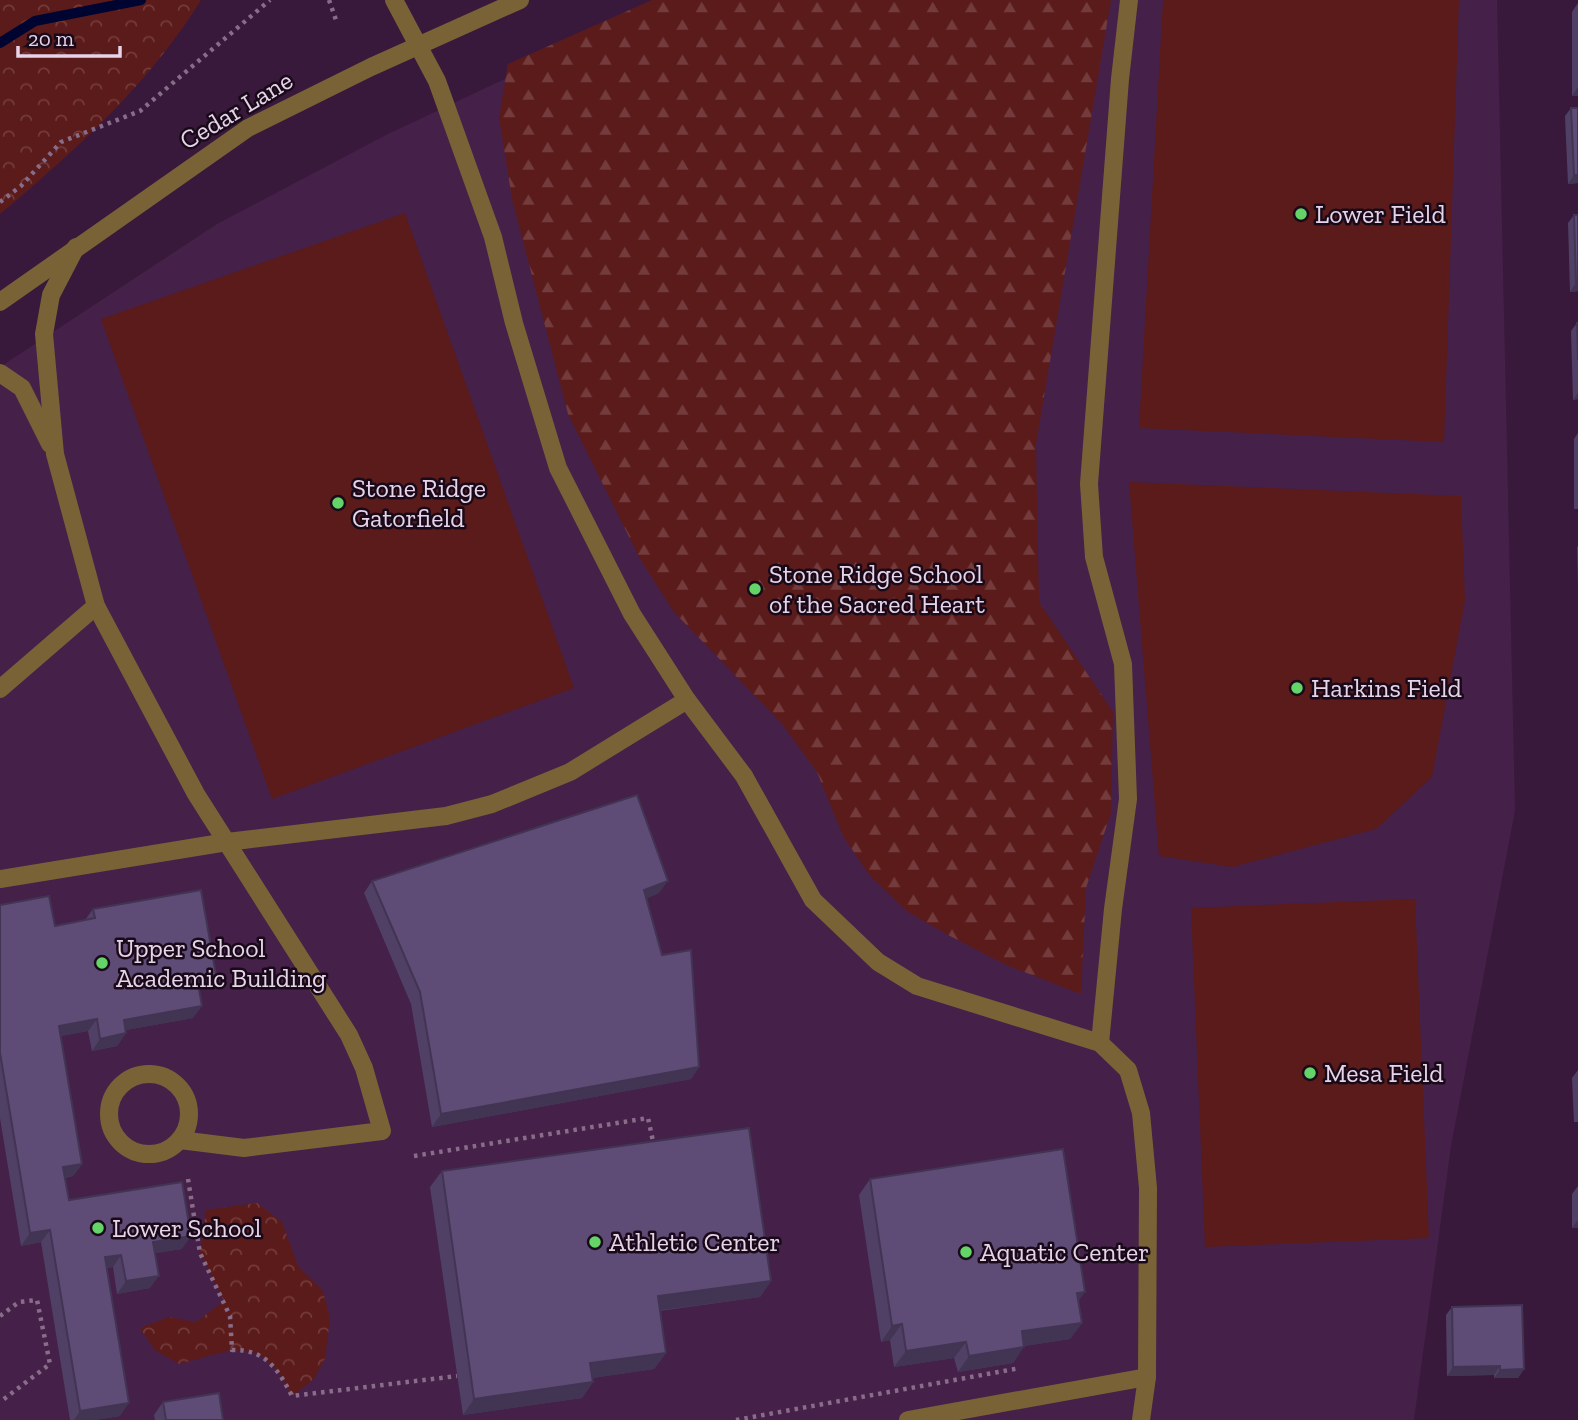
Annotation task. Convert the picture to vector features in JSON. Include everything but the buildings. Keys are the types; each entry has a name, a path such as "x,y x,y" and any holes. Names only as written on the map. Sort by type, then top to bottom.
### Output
{"street":[{"path":"394,0 437,81 493,237 514,323 558,468 632,614 687,699 744,776 813,901 878,962 917,986 1100,1043 1128,1070 1141,1113 1148,1188 1150,1255 1147,1377 1141,1420"},
{"name":"Cedar Lane","path":"0,302 248,128 418,45 520,0"},
{"path":"1100,1043 1113,909 1128,799 1124,664 1094,557 1088,484 1114,149 1129,0"},
{"path":"76,247 51,295 44,334 55,454 96,606 196,794 349,1035 364,1068 382,1131 244,1148 180,1140 169,1149 142,1153 129,1148 118,1139 109,1113 118,1087 143,1073 157,1073 170,1079 188,1100 188,1128 180,1140"},
{"path":"0,373 22,388 55,454"},
{"path":"0,689 96,606"},
{"path":"0,879 227,842 446,816 492,804 570,772 687,699"},
{"path":"908,1420 1147,1377"}],"path":[{"path":"0,202 21,186 61,142 140,111 270,0"},
{"path":"329,0 337,23"},
{"path":"414,1156 648,1118 656,1155"},
{"path":"188,1179 200,1253 230,1316 232,1350 255,1352 268,1359 282,1375 292,1396 457,1376"},
{"path":"0,1317 19,1302 37,1300 50,1364 0,1402"},
{"path":"736,1420 1020,1368"}],"shaded area":[{"name":"Stone Ridge School of the Sacred Heart","path":"672,0 1497,0 1515,811 1451,1146 1414,1420 0,1420 0,367 217,224 386,135"}],"green space":[{"path":"0,0 201,0 158,60 109,115 56,166 0,214"},
{"path":"652,0 1111,0 1036,444 1039,602 1113,712 1111,813 1086,888 1081,994 1006,965 950,936 908,912 870,876 843,836 817,772 782,724 674,612 640,559 568,414 512,199 499,117 508,64"},
{"name":"Lower Field","path":"1163,0 1459,0 1444,442 1139,428"},
{"name":"Stone Ridge Gatorfield","path":"405,213 574,688 272,799 101,319"},
{"name":"Harkins Field","path":"1129,482 1461,496 1465,600 1432,777 1376,829 1232,867 1159,856"},
{"name":"Mesa Field","path":"1415,899 1429,1238 1205,1247 1191,908"},
{"path":"257,1203 282,1222 298,1266 323,1291 330,1319 325,1359 313,1380 292,1396 269,1362 257,1354 232,1351 179,1364 155,1350 140,1328 169,1317 196,1322 224,1301 200,1253 206,1210"}],"waterway":[{"path":"0,43 35,21 141,0"}],"place":[{"name":"Lower Field","path":"1301,214"},
{"name":"Stone Ridge Gatorfield","path":"338,503"},
{"name":"Stone Ridge School of the Sacred Heart","path":"755,589"},
{"name":"Harkins Field","path":"1297,688"},
{"name":"Upper School Academic Building","path":"102,963"},
{"name":"Mesa Field","path":"1310,1073"},
{"name":"Lower School","path":"98,1228"},
{"name":"Athletic Center","path":"595,1242"},
{"name":"Aquatic Center","path":"966,1252"}]}
